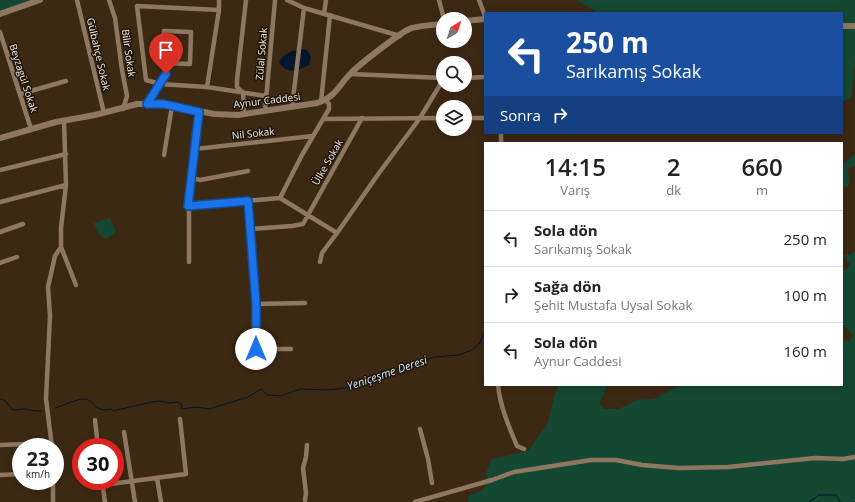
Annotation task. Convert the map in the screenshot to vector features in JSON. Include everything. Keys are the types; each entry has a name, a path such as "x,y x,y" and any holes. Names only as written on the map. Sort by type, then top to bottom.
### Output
{"street":[{"path":"0,14 32,1 40,0"},
{"name":"Gülbahçe Sokak","path":"77,0 104,113"},
{"name":"Bilir Sokak","path":"109,0 115,18 127,96 123,109"},
{"path":"207,87 219,10 219,0"},
{"path":"244,114 243,92 237,87 237,80 246,0"},
{"name":"Zülal Sokak","path":"265,111 275,0"},
{"path":"288,0 304,8 400,36"},
{"path":"324,14 326,0"},
{"path":"439,0 442,12"},
{"path":"479,0 484,13"},
{"path":"219,10 137,6 146,80 160,84 207,87 266,96"},
{"path":"292,107 304,8"},
{"path":"323,101 330,15"},
{"path":"472,20 484,19"},
{"path":"323,101 335,93 350,74 411,28 436,25"},
{"path":"843,26 855,26"},
{"path":"147,104 166,74 166,63 164,63 163,58 164,31 191,32 190,64 166,63"},
{"name":"Beyzagül Sokak","path":"0,32 31,129"},
{"path":"350,74 436,79"},
{"path":"472,78 484,77"},
{"path":"20,94 66,81"},
{"path":"320,262 322,252 420,118 436,91"},
{"path":"280,198 329,109 329,104 323,101"},
{"name":"Aynur Caddesi","path":"0,138 64,120 123,109 137,104 164,104 199,112 238,115 323,101"},
{"path":"164,155 172,106"},
{"path":"189,262 188,206 199,112"},
{"name":"Ülke Sokak","path":"308,215 362,118"},
{"path":"323,119 436,118"},
{"path":"472,118 484,118"},
{"path":"64,120 66,185 61,228 61,247 76,285"},
{"name":"Nil Sokak","path":"195,149 313,136"},
{"path":"0,170 66,154"},
{"path":"192,178 200,180 248,171"},
{"path":"0,202 66,185"},
{"path":"188,206 280,198 337,233"},
{"path":"248,201 256,304 256,349 291,349"},
{"path":"250,228 303,224 308,215"},
{"path":"0,232 23,224"},
{"path":"51,438 46,399 50,316 48,287 55,256 61,247"},
{"path":"0,263 17,257"},
{"path":"256,304 305,304"},
{"path":"498,386 499,394 512,435 517,446 524,449"},
{"path":"124,481 186,474 180,419"},
{"path":"95,420 97,438"},
{"path":"420,429 428,459 432,483"},
{"path":"124,432 134,502"},
{"path":"0,445 12,445"},
{"path":"305,500 306,493 303,468 306,457 306,445"},
{"path":"415,502 492,480 514,472 591,460 616,460 642,465 686,468 728,467 815,458 843,459 855,457"},
{"path":"0,475 12,474"},
{"path":"157,478 161,502"},
{"path":"53,490 53,502"},
{"path":"103,490 105,502"}],"green space":[{"path":"0,0 29,0 29,2 0,12"},
{"path":"577,0 855,0 855,60 851,98 843,102 843,12 596,12"},
{"path":"855,154 855,166 848,168 848,187 843,188 843,164"},
{"path":"110,218 116,232 106,239 99,234 94,223"},
{"path":"855,252 855,502 468,502 469,495 481,491 485,487 487,471 492,459 528,451 548,423 555,393 558,386 607,386 599,403 603,409 619,409 637,400 654,399 678,386 843,386 843,340 849,341 853,335 843,325 843,269 847,269 850,264 843,256"}],"water":[{"path":"303,49 307,50 311,57 309,65 292,71 285,69 279,62 286,54"}],"waterway":[{"name":"Yeniçeşme Deresi","path":"55,408 83,399 90,401 97,408 105,410 111,409 114,411 160,401 168,403 178,402 182,405 181,409 197,407 209,409 248,397 261,389 268,395 281,396 300,389 329,390 352,387 385,373 434,357 459,355 472,350 480,343 484,333"},
{"name":"Yeniçeşme Deresi","path":"0,399 4,400 13,410 25,409 41,411"},
{"path":"809,502 819,495 836,495 840,502"}],"route":[{"path":"166,74 147,104 164,104 199,112 188,206 248,201 256,304 256,349"}]}
